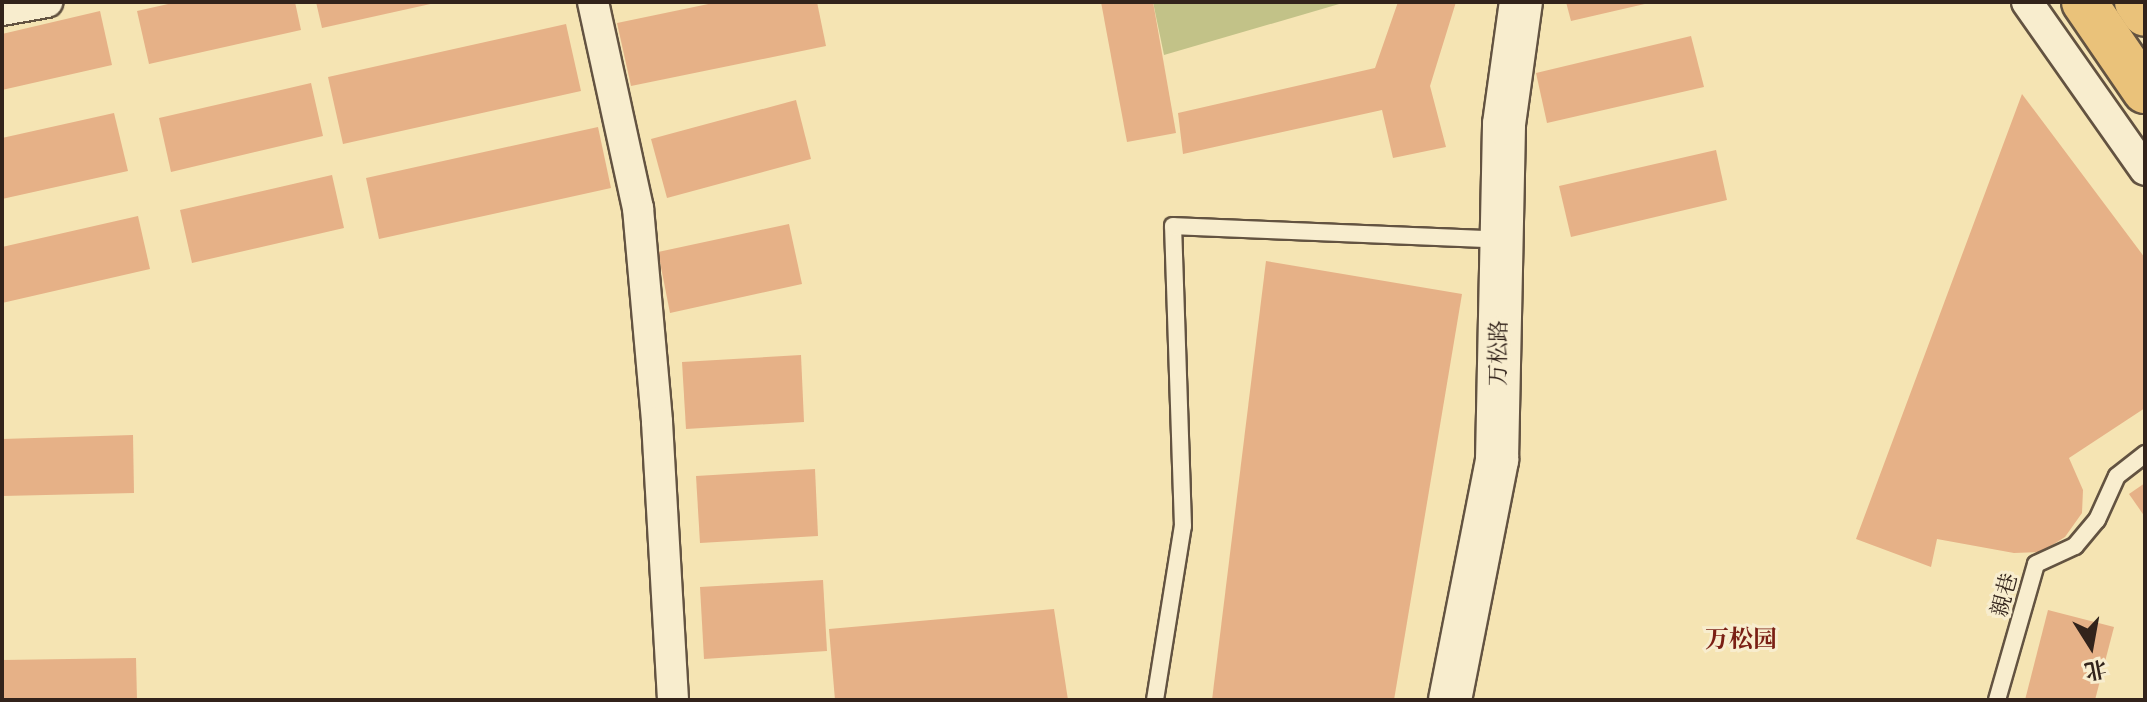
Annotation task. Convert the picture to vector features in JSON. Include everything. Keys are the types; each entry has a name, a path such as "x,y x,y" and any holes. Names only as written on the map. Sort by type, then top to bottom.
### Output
{"main road":[{"path":"2084,2 2145,91"},
{"path":"2137,2 2145,14"}],"street":[{"path":"2,10 47,2"},
{"path":"593,2 638,208 673,700"},
{"name":"万松路","path":"1450,700 1497,460 1504,124 1521,2"},
{"path":"2039,6 2145,170"}],"lane":[{"path":"1155,700 1183,526 1173,226 1501,240"},
{"name":"親巷","path":"1997,700 2036,564 2075,546 2097,520 2117,476 2145,454"}],"green space":[{"path":"1153,2 1346,2 1164,55"}],"building":[{"path":"177,2 295,2 301,30 149,64 137,11"},
{"path":"316,2 435,2 435,3 322,28"},
{"path":"718,2 817,2 826,46 631,86 617,23"},
{"path":"1101,2 1153,2 1176,133 1127,142"},
{"path":"1398,2 1456,2 1430,86 1446,147 1393,158 1382,110 1183,154 1178,113 1375,68"},
{"path":"1566,2 1648,2 1649,3 1571,21"},
{"path":"100,11 112,65 2,90 2,34"},
{"path":"566,24 581,91 343,144 328,77"},
{"path":"1691,36 1704,87 1547,123 1536,73"},
{"path":"311,83 323,136 171,172 159,118"},
{"path":"2022,94 2145,258 2145,408 2069,458 2083,490 2082,513 2065,537 2041,552 2014,553 1937,539 1931,567 1856,539"},
{"path":"796,100 811,159 667,198 651,139"},
{"path":"114,113 128,171 2,199 2,138"},
{"path":"598,127 611,188 379,239 366,178"},
{"path":"1716,150 1727,200 1571,237 1559,186"},
{"path":"332,175 344,228 192,263 180,210"},
{"path":"138,216 150,269 2,303 2,247"},
{"path":"789,224 802,284 670,313 658,252"},
{"path":"1266,261 1462,294 1394,700 1212,700"},
{"path":"801,355 804,422 686,429 682,362"},
{"path":"133,435 134,493 2,496 2,439"},
{"path":"815,469 818,536 700,543 696,476"},
{"path":"2145,483 2145,517 2129,494"},
{"path":"823,580 827,651 704,659 700,587"},
{"path":"1054,609 1068,700 835,700 829,629"},
{"path":"2048,610 2114,627 2095,700 2025,700"},
{"path":"136,658 137,700 2,700 2,660"}],"district":[{"name":"万松园","path":"1741,640"}]}
